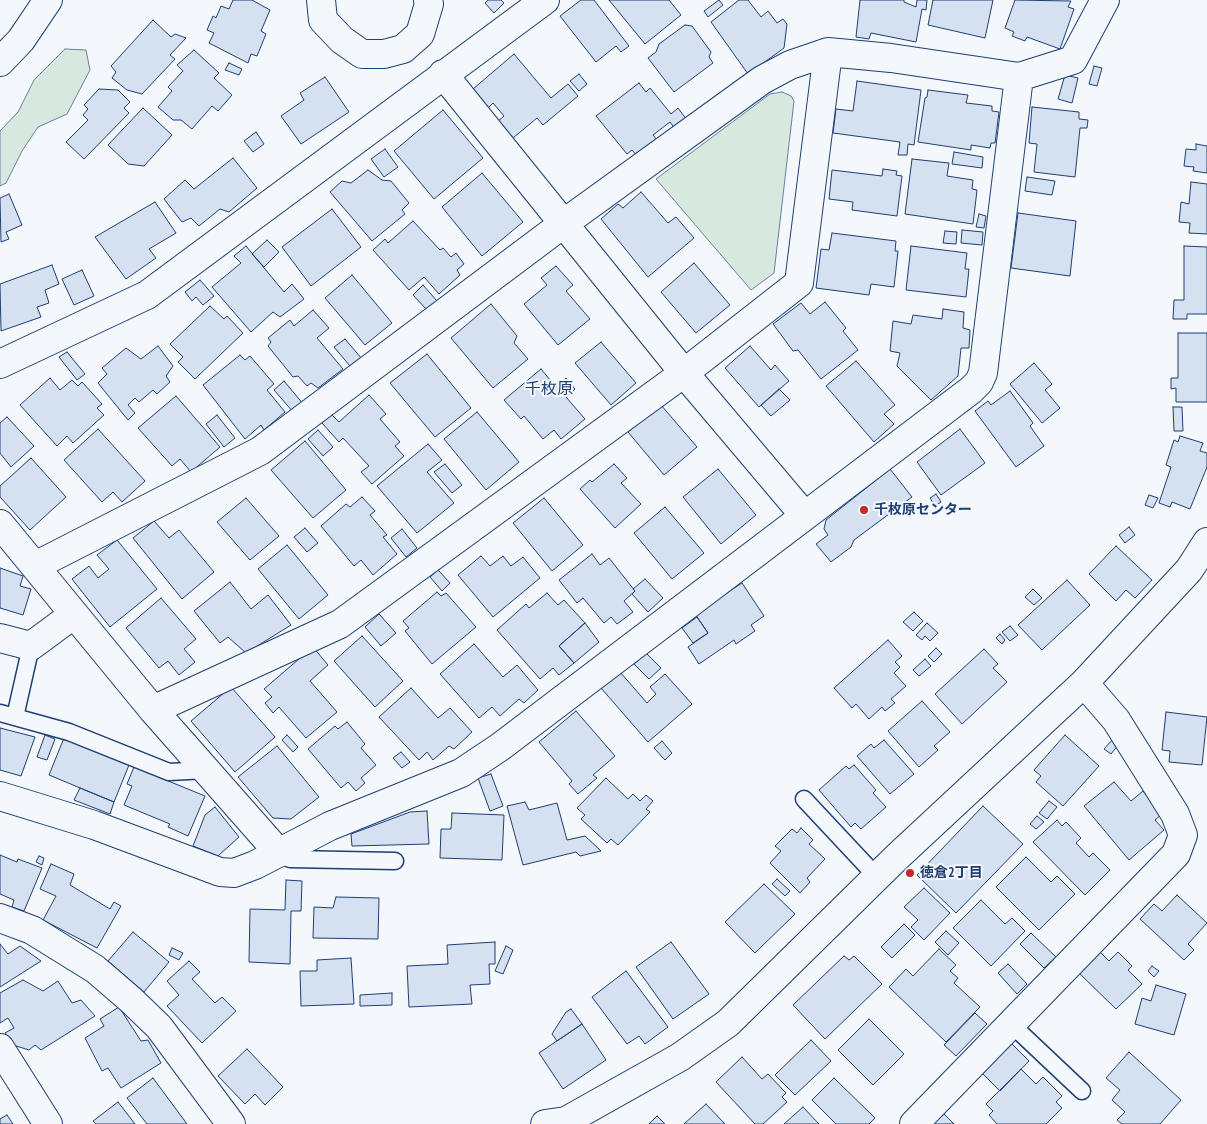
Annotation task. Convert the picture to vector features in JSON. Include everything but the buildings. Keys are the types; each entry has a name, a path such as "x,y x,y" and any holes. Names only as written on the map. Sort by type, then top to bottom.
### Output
{"street":[{"path":"0,62 21,40 48,0"},
{"path":"321,0 322,20 342,40 362,54 384,54 403,49 420,34 429,4 428,0"},
{"path":"0,364 148,295 183,271 443,74 545,0"},
{"path":"35,566 260,451 563,224 762,80 790,65 828,52 891,58 1019,77 1074,60 1105,0"},
{"path":"153,710 340,624 684,373 799,283 828,52"},
{"path":"443,74 684,373 804,515"},
{"path":"0,796 94,825 220,872 234,873 279,853 330,826 461,773 500,747 979,382 983,372 1019,77"},
{"path":"0,524 153,710 208,770 279,853"},
{"path":"559,1123 680,1057 728,1023 877,876 1084,683 1189,570 1207,542"},
{"path":"0,638 30,646 73,615"},
{"path":"914,1124 1176,854 1183,835 1175,814 1116,720 1084,683"},
{"path":"0,918 32,930 48,940 95,970 131,1000 159,1027 231,1124"},
{"path":"0,1048 48,1124"}],"lane":[{"path":"30,646 7,715 69,732 169,772 208,770"},
{"path":"804,799 877,876"},
{"path":"279,853 290,859 395,861"},
{"path":"1011,1024 1082,1091"}],"shaded area":[{"path":"65,49 86,50 90,70 67,114 38,127 22,151 6,183 0,186 0,131 18,112 34,80"},
{"path":"782,92 791,96 794,101 774,273 751,290 656,179 770,94"}],"place":[{"name":"千枚原センター","path":"864,510"},
{"name":"徳倉2丁目","path":"910,873"}],"district":[{"name":"千枚原","path":"549,389"}]}
